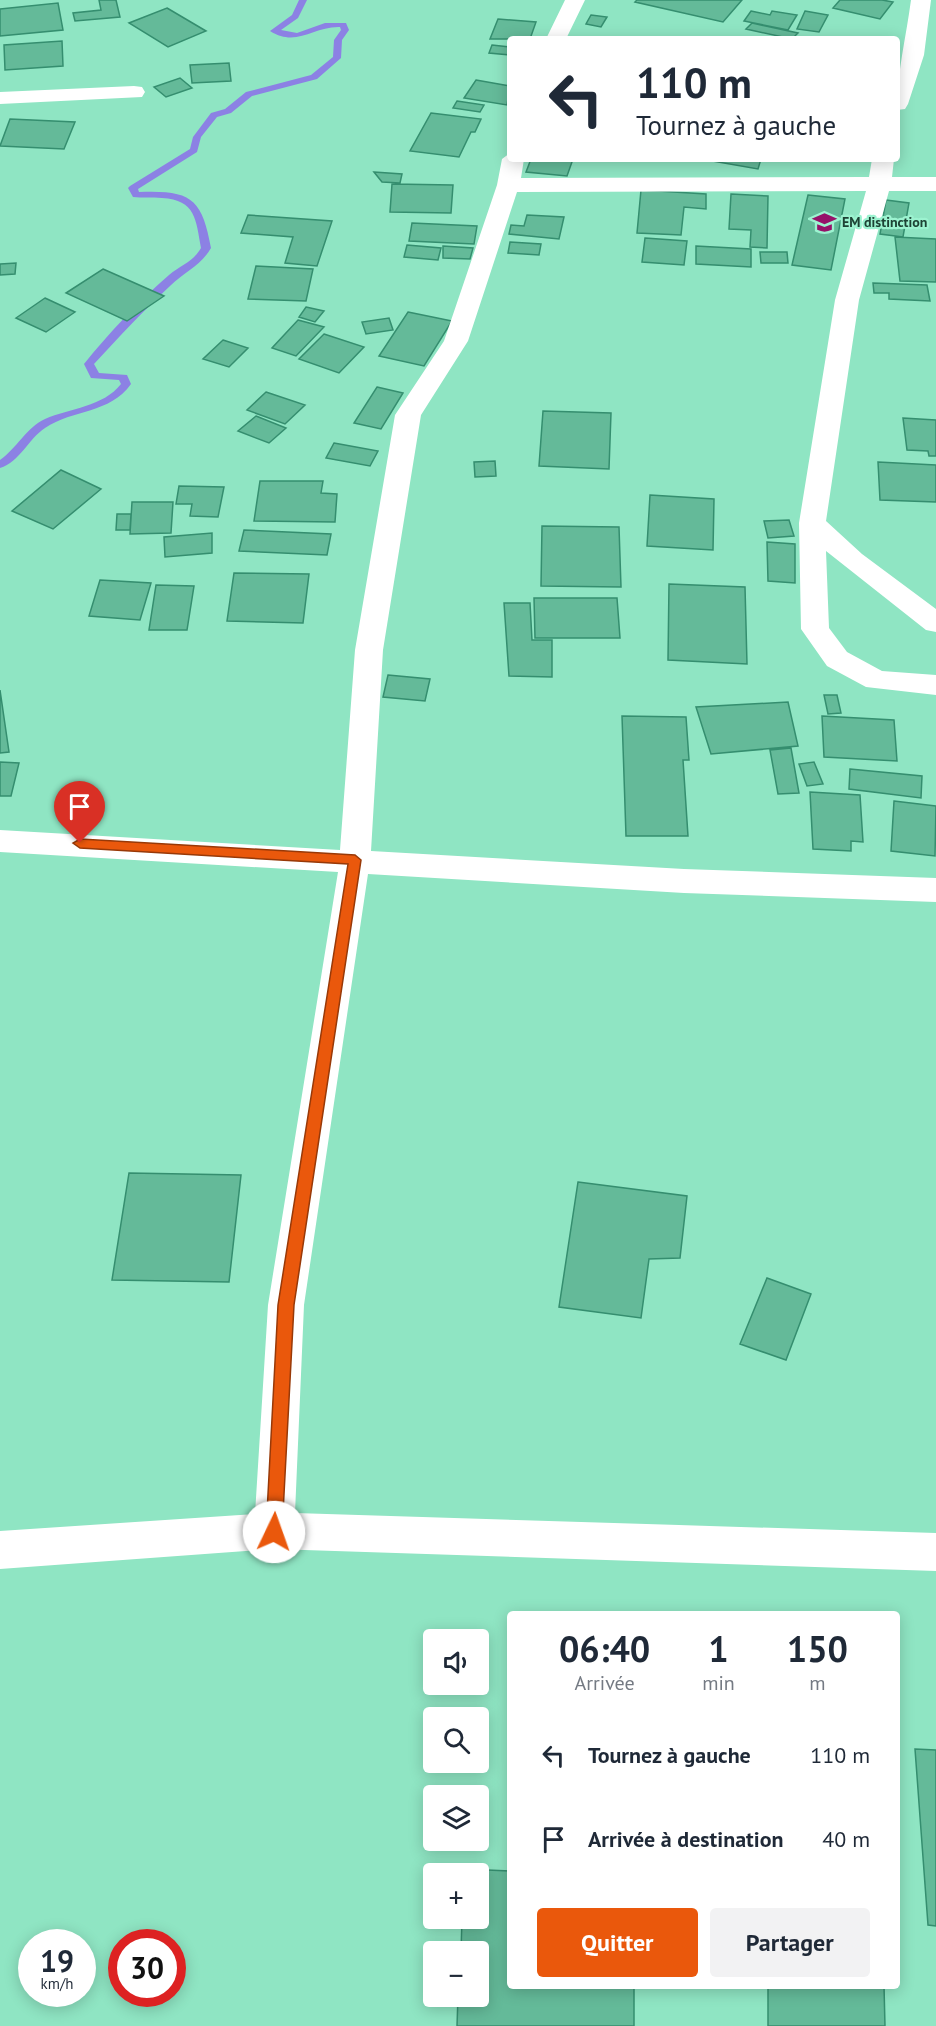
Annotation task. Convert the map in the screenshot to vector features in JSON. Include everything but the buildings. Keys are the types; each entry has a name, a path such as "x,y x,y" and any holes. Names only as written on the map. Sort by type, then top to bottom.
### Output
{"street":[{"path":"557,36 575,0"},
{"path":"900,95 914,55 918,0"},
{"path":"0,98 134,92"},
{"path":"883,162 879,186 847,300 812,523 815,629 837,659 876,680 936,685"},
{"path":"274,1532 286,1305 355,860 369,650 408,415 456,341 511,172 879,186 936,184"},
{"path":"812,523 852,561 936,623"},
{"path":"0,841 355,860 684,882 936,890"},
{"path":"0,1550 274,1532 936,1552"}],"waterway":[{"path":"0,465 7,461 41,426 102,403 120,392 126,384 123,377 95,376 89,364 140,308 174,276 199,260 206,248 199,215 188,202 171,196 136,195 133,188 194,150 197,137 214,115 228,111 249,94 314,77 337,58 338,40 345,30 343,25 325,26 298,36 274,31 295,16 303,0"}],"place":[{"name":"EM distinction","path":"824,222"}],"route":[{"path":"80,843 355,860 286,1305 274,1532"}]}
